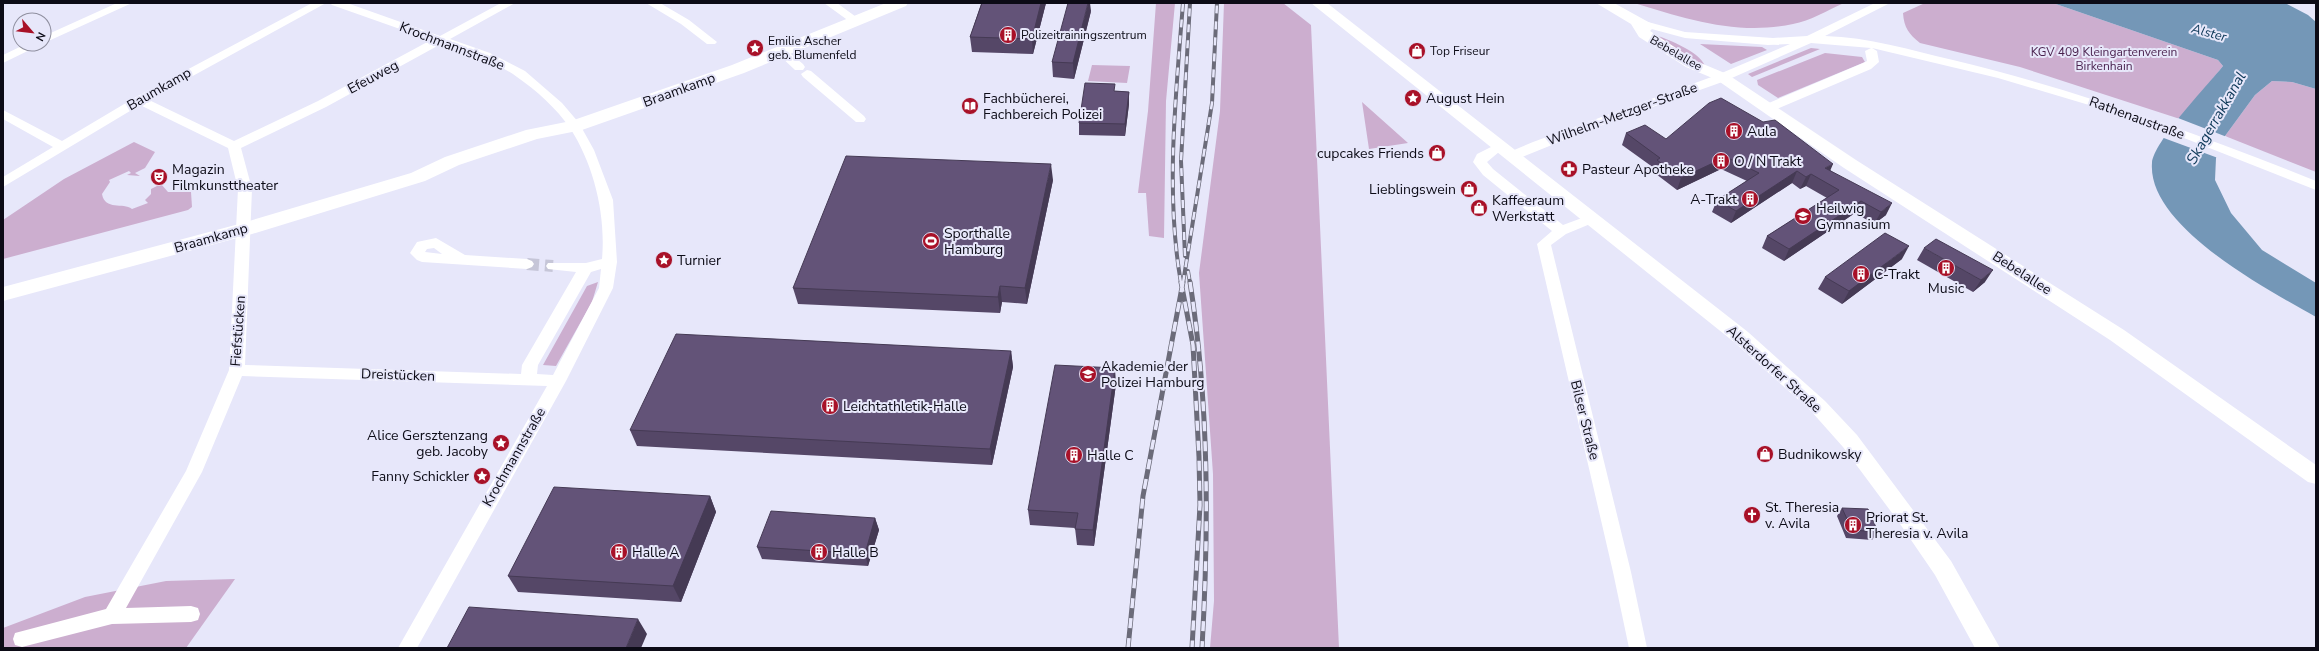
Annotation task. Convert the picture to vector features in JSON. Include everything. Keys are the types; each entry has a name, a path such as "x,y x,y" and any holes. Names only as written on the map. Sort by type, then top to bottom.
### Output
{"main road":[{"name":"Braamkamp","path":"3,294 245,229 418,177 442,176 528,149 552,140 575,126 782,52 900,3"}],"street":[{"path":"52,36 126,3"},
{"name":"Baumkamp","path":"3,183 61,146 140,100 320,3"},
{"name":"Krochmannstraße","path":"336,3 486,56 521,74 558,106 575,126 588,150 606,200 610,262 606,288 558,381 407,648"},
{"name":"Efeuweg","path":"234,146 322,104 509,3"},
{"path":"652,3 685,22 711,42"},
{"path":"830,3 857,22"},
{"name":"Alsterdorfer Straße","path":"1318,3 1741,337 1818,406 1850,442 1906,515 1942,568 1988,648"},
{"name":"Bebelallee","path":"1603,3 1637,22 1644,34 1691,64 1722,78 1845,161 2117,335 2316,476"},
{"name":"Wilhelm-Metzger-Straße","path":"1505,152 1722,78 1799,44 1884,3"},
{"name":"Rathenaustraße","path":"1847,20 1848,30 1851,34 1869,47"},
{"name":"Wilhelm-Metzger-Straße","path":"1637,22 1685,35 1799,44"},
{"name":"Wilhelm-Metzger-Straße","path":"1768,42 1811,38"},
{"name":"Rathenaustraße","path":"1811,38 1926,55 1953,64 2030,83 2132,116 2227,150 2316,186"},
{"name":"Rathenaustraße","path":"1799,44 1869,47"},
{"path":"1768,108 1871,64 1873,60 1869,47"},
{"path":"3,59 18,52"},
{"path":"782,52 860,119"},
{"path":"140,100 234,146"},
{"path":"3,114 61,146"},
{"name":"Fiefstücken","path":"112,616 194,472 215,418 237,370 245,229 245,189 234,146"},
{"path":"1505,152 1482,157 1480,162 1488,172 1561,231"},
{"name":"Bilser Straße","path":"1590,219 1561,231 1544,244 1572,368 1622,572 1638,648"},
{"path":"462,260 527,264"},
{"path":"553,266 586,268 610,262"},
{"path":"528,380 530,365 586,268"},
{"name":"Dreistücken","path":"237,370 558,381"},
{"path":"22,639 112,616 191,614"}],"green space":[{"path":"1156,3 1175,3 1166,101 1164,238 1149,236 1146,193 1138,193 1148,111"},
{"path":"1224,3 1283,3 1311,25 1339,648 1210,648 1214,601 1213,474 1199,273 1220,111"},
{"path":"1634,3 1844,3 1799,23 1773,27 1752,28 1732,27 1693,20"},
{"name":"KGV 409 Kleingartenverein Birkenhain","path":"1925,3 2053,3 2218,60 2223,66 2180,119 2020,67 1920,43 1908,30 1903,13"},
{"path":"1649,33 1672,41 1689,50 1702,60 1705,66"},
{"path":"1700,44 1762,47 1767,50 1731,64"},
{"path":"1811,48 1820,49 1752,77 1748,74"},
{"path":"1825,53 1862,57 1865,62 1778,98 1758,85 1757,80"},
{"path":"1092,65 1130,66 1127,83 1088,81"},
{"path":"2272,81 2292,82 2316,89 2316,172 2225,136 2255,95"},
{"path":"1362,102 1408,143 1369,149"},
{"path":"134,142 155,152 145,168 135,173 140,176 127,175 131,173 129,171 109,180 110,182 102,194 107,203 132,209 148,203 145,200 151,194 151,189 161,184 168,192 191,192 192,207 188,210 3,259 3,220 64,179"},
{"path":"598,282 592,302 556,366 543,365 587,286"},
{"path":"235,579 186,648 3,648 3,628 85,597 166,581"}],"water":[{"path":"2053,3 2285,3 2308,15 2316,22 2316,89 2292,82 2272,81 2255,95 2225,136 2216,158 2215,180 2231,213 2262,250 2316,283 2316,317 2270,291 2214,254 2189,233 2169,210 2156,187 2152,163 2155,153 2171,128 2223,66 2218,60"}],"pier":[{"path":"2178,118 2227,137 2218,158 2161,137"}],"building":[{"name":"Polizeitrainingszentrum","path":"982,3 1041,3 1032,39 970,37"},
{"path":"1068,3 1088,3 1073,63 1052,62"},
{"path":"1085,83 1115,84 1114,91 1129,92 1125,124 1079,123"},
{"path":"1721,98 1763,122 1775,120 1833,164 1825,168 1892,203 1881,212 1861,201 1789,249 1767,236 1839,190 1811,174 1806,177 1797,171 1736,211 1717,200 1759,173 1726,157 1681,178 1657,160 1660,158 1626,133 1645,125 1666,139 1709,103"},
{"name":"Sporthalle Hamburg","path":"846,156 1051,164 1025,288 1000,286 998,297 793,288"},
{"path":"1885,233 1909,246 1849,291 1825,277"},
{"path":"1936,239 1993,270 1981,280 1924,248"},
{"name":"Leichtathletik-Halle","path":"676,334 1011,351 990,449 630,430"},
{"name":"Halle C","path":"1055,365 1115,368 1093,530 1075,529 1078,513 1028,510"},
{"name":"Halle A","path":"554,487 710,496 673,586 508,576"},
{"path":"1842,508 1868,509 1878,532 1852,530"},
{"name":"Halle B","path":"771,511 875,518 865,554 757,547"},
{"path":"469,607 638,619 626,648 447,648"}],"tunnel":[{"path":"527,264 553,266"}],"railway":[{"path":"1181,283 1176,249 1173,143 1183,3"},
{"path":"1185,256 1181,161 1190,3"},
{"path":"1183,283 1212,103 1217,3"},
{"path":"1188,271 1190,283"},
{"path":"1181,282 1182,287"},
{"path":"1182,287 1183,282"},
{"path":"1190,282 1201,373 1206,465 1206,556 1202,648"},
{"path":"1128,648 1143,496 1182,287"},
{"path":"1182,287 1193,345 1199,457 1200,505 1192,648"}],"place":[{"name":"Polizeitrainingszentrum","path":"1008,35"},
{"name":"Emilie Ascher geb. Blumenfeld","path":"755,48"},
{"name":"Top Friseur","path":"1417,51"},
{"name":"August Hein","path":"1413,98"},
{"name":"Fachbücherei, Fachbereich Polizei","path":"970,106"},
{"name":"Aula","path":"1734,131"},
{"name":"cupcakes Friends","path":"1437,153"},
{"name":"O / N Trakt","path":"1721,161"},
{"name":"Pasteur Apotheke","path":"1569,169"},
{"name":"Magazin Filmkunsttheater","path":"159,177"},
{"name":"Lieblingswein","path":"1469,189"},
{"name":"A-Trakt","path":"1750,199"},
{"name":"Kaffeeraum Werkstatt","path":"1479,208"},
{"name":"Heilwig Gymnasium","path":"1803,216"},
{"name":"Sporthalle Hamburg","path":"931,241"},
{"name":"Turnier","path":"664,260"},
{"name":"Music","path":"1946,268"},
{"name":"C-Trakt","path":"1861,274"},
{"name":"Akademie der Polizei Hamburg","path":"1088,374"},
{"name":"Leichtathletik-Halle","path":"830,406"},
{"name":"Alice Gersztenzang geb. Jacoby","path":"501,443"},
{"name":"Budnikowsky","path":"1765,454"},
{"name":"Halle C","path":"1074,455"},
{"name":"Fanny Schickler","path":"482,476"},
{"name":"St. Theresia v. Avila","path":"1752,515"},
{"name":"Priorat St. Theresia v. Avila","path":"1853,525"},
{"name":"Halle A","path":"619,552"},
{"name":"Halle B","path":"819,552"}],"water label":[{"name":"Alster","path":"2209,33"},
{"name":"Skagerrakkanal","path":"2216,118"}]}
